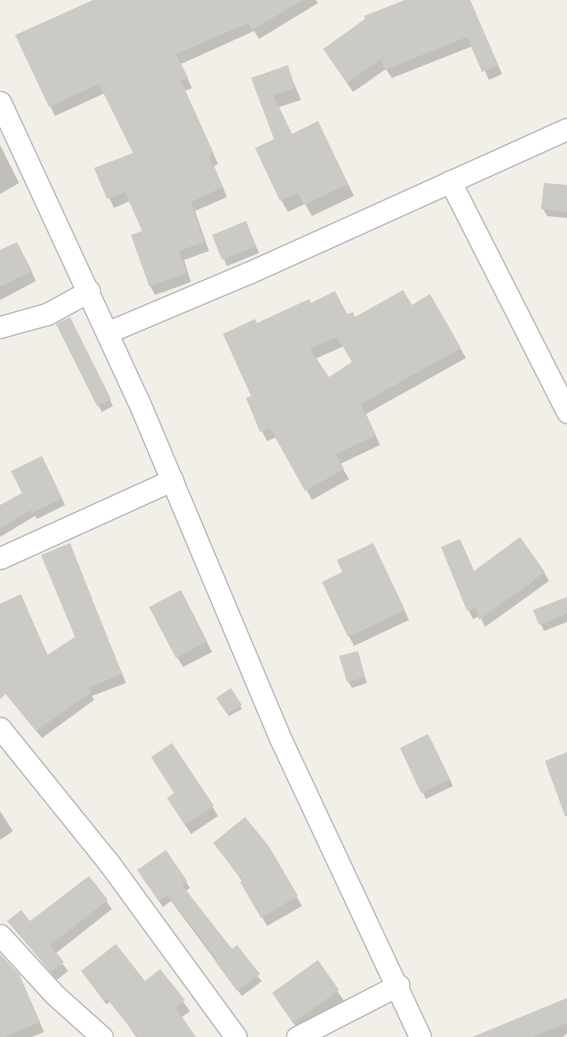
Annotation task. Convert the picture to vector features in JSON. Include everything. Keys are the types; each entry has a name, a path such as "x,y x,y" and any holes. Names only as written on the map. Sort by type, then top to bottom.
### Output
{"street":[{"path":"0,102 108,332 281,740 398,985 420,1037"},
{"path":"108,332 248,273 567,129"},
{"path":"450,182 567,412"},
{"path":"0,327 47,314 89,291"},
{"path":"0,558 172,480"},
{"path":"0,728 109,863 236,1037"},
{"path":"0,935 56,995 102,1037"},
{"path":"297,1037 398,985"}],"building":[{"path":"93,0 303,0 252,30 248,23 176,54 188,78 181,81 214,154 209,156 223,187 191,202 204,242 179,251 187,273 149,286 131,235 142,231 125,192 107,199 94,168 133,153 99,84 49,107 15,35"},
{"path":"405,0 470,0 498,65 482,72 467,37 385,70 381,59 347,83 323,49 365,19 364,16"},
{"path":"288,65 295,88 273,95 292,134 318,121 348,184 304,205 298,193 280,201 255,148 274,139 251,78"},
{"path":"544,183 567,185 567,212 541,209"},
{"path":"246,221 256,246 222,260 212,235"},
{"path":"17,242 32,271 0,287 0,250"},
{"path":"403,290 412,305 430,294 461,348 361,404 376,435 336,454 344,469 305,491 270,428 260,432 246,398 251,396 223,334 255,319 257,323 309,299 311,303 335,291 347,314 353,312 355,317","holes":["337,337 352,362 329,377 310,349"]},
{"path":"70,317 111,399 97,406 56,324"},
{"path":"42,456 62,498 32,513 31,510 0,528 0,505 22,493 11,471"},
{"path":"520,537 545,572 479,620 475,608 467,611 441,547 460,539 474,571"},
{"path":"70,543 122,674 88,688 91,692 36,731 6,694 0,699 0,604 21,594 47,655 75,637 41,555"},
{"path":"373,543 405,610 348,637 322,582 342,572 337,560"},
{"path":"181,590 207,641 176,658 149,607"},
{"path":"567,597 567,614 539,625 533,610"},
{"path":"358,651 365,677 347,682 339,656"},
{"path":"231,688 242,705 227,714 216,698"},
{"path":"428,734 450,779 421,793 400,748"},
{"path":"172,743 214,806 185,825 167,798 174,793 151,757"},
{"path":"567,752 567,816 565,816 545,761"},
{"path":"245,817 268,845 298,896 261,918 240,882 243,880 213,843"},
{"path":"166,850 187,881 182,885 232,949 237,945 260,974 237,991 215,961 218,960 167,895 159,901 137,870"},
{"path":"89,876 108,900 50,945 64,962 51,972 7,921 21,910 30,921"},
{"path":"116,944 145,981 160,969 185,1000 176,1008 196,1037 138,1037 107,999 104,1001 81,971"},
{"path":"0,954 19,974 40,1022 5,1037 0,1037"},
{"path":"318,960 339,990 293,1023 272,993"},
{"path":"567,998 567,1023 532,1037 472,1037"}]}
